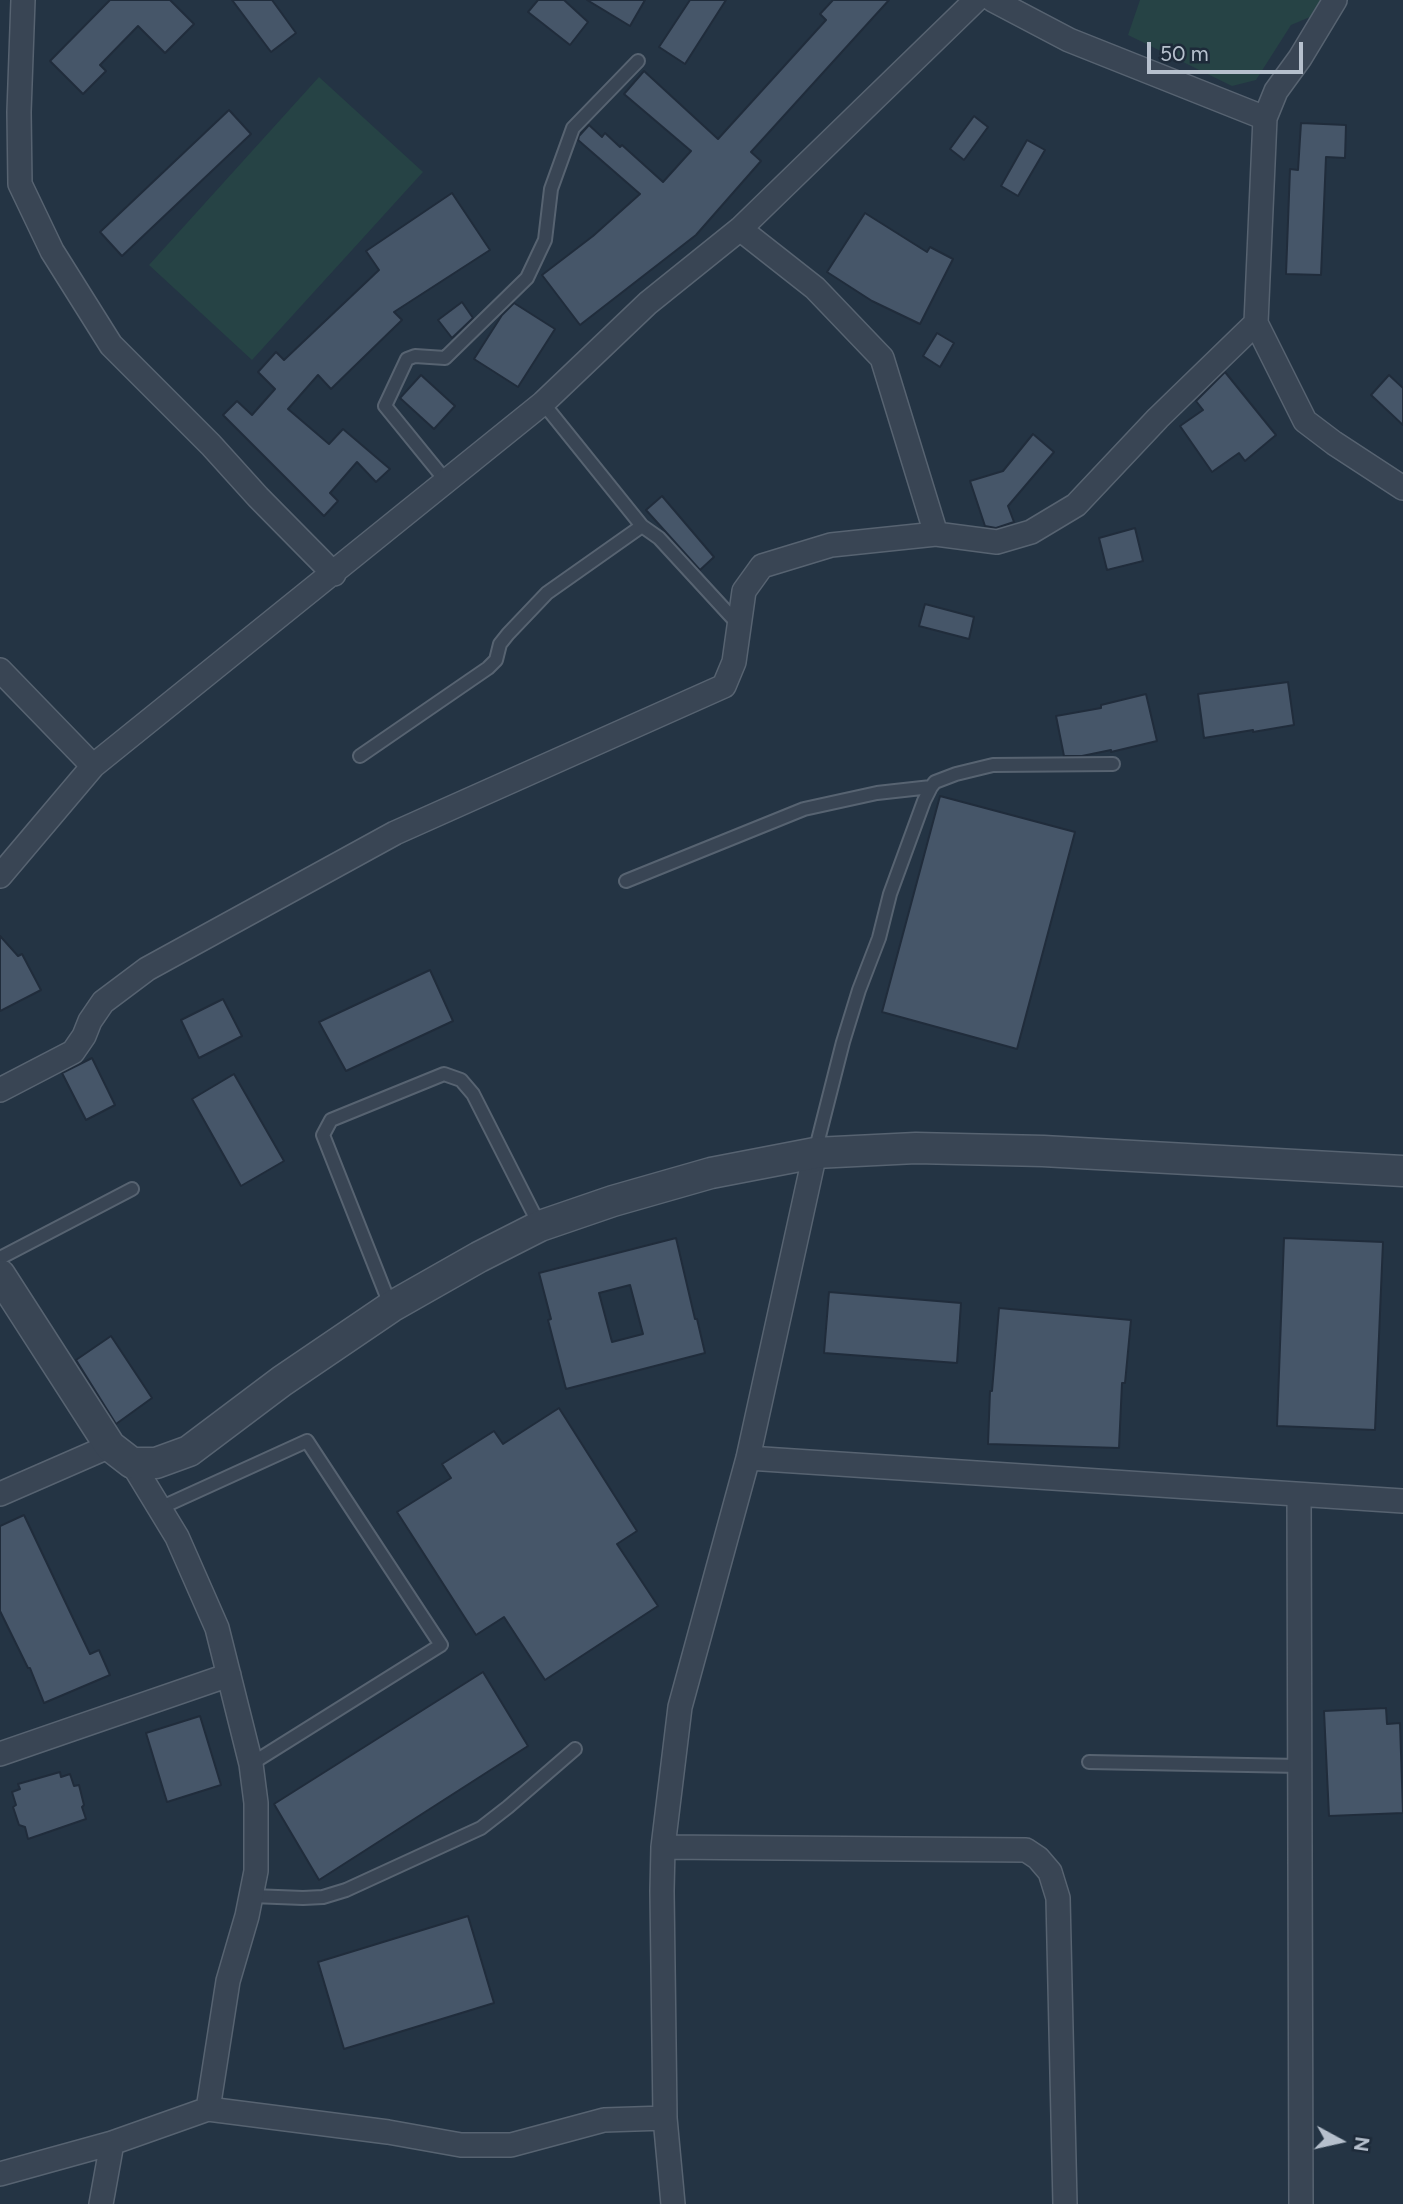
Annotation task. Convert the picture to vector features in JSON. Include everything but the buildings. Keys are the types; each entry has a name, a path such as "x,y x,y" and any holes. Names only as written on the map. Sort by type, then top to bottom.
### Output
{"street":[{"path":"23,0 19,113 10,185 111,345 334,574"},
{"path":"0,876 93,766 543,403 648,303 740,229 976,0"},
{"path":"993,0 1069,40 1265,118"},
{"path":"1335,0 1300,58 1276,90 1265,118 1256,323 1305,421 1403,488"},
{"path":"740,229 815,288 882,358 936,534"},
{"path":"0,1090 73,1052 103,1002 159,963 395,833 724,686 734,662 744,591 762,566 831,545 936,534 997,542 1031,532 1076,505 1158,418 1256,323"},
{"path":"0,670 93,766"},
{"path":"0,1494 121,1454 156,1463 189,1451 282,1381 391,1307 540,1226 613,1201 711,1173 815,1153 916,1148 1043,1151 1403,1171"},
{"path":"673,2204 665,2118 663,1847 680,1707 748,1458 815,1153"},
{"path":"0,1275 160,1508 177,1537 217,1628 229,1675 251,1764 256,1803 256,1871 252,1896 228,1981 208,2109"},
{"path":"748,1458 1403,1501"},
{"path":"1299,1495 1301,2204"},
{"path":"0,1754 229,1675"},
{"path":"663,1847 1026,1850 1038,1858 1050,1872 1058,1898 1065,2204"},
{"path":"0,2174 112,2143 208,2109 388,2132 461,2145 511,2145 604,2120 665,2118"},
{"path":"102,2204 112,2143"}],"lane":[{"path":"446,481 385,406 407,359 415,355 445,358 527,278 545,240 551,189 573,128 638,61"},
{"path":"543,403 642,526 659,538 738,624"},
{"path":"360,756 488,667 496,660 500,644 547,593 642,526"},
{"path":"815,1153 859,990 879,938 890,894 931,787 935,782 956,774 993,765 1113,764"},
{"path":"626,881 804,809 877,793 931,787"},
{"path":"391,1307 323,1135 331,1120 444,1074 461,1080 473,1094 540,1226"},
{"path":"0,1258 132,1189"},
{"path":"160,1508 307,1441 442,1645 251,1764"},
{"path":"252,1896 323,1897 481,1828 575,1749"},
{"path":"1089,1762 1300,1766"}],"green space":[{"path":"1140,0 1325,0 1317,14 1291,25 1256,80 1232,86 1128,35"},
{"path":"319,77 423,172 252,360 149,265"}]}
